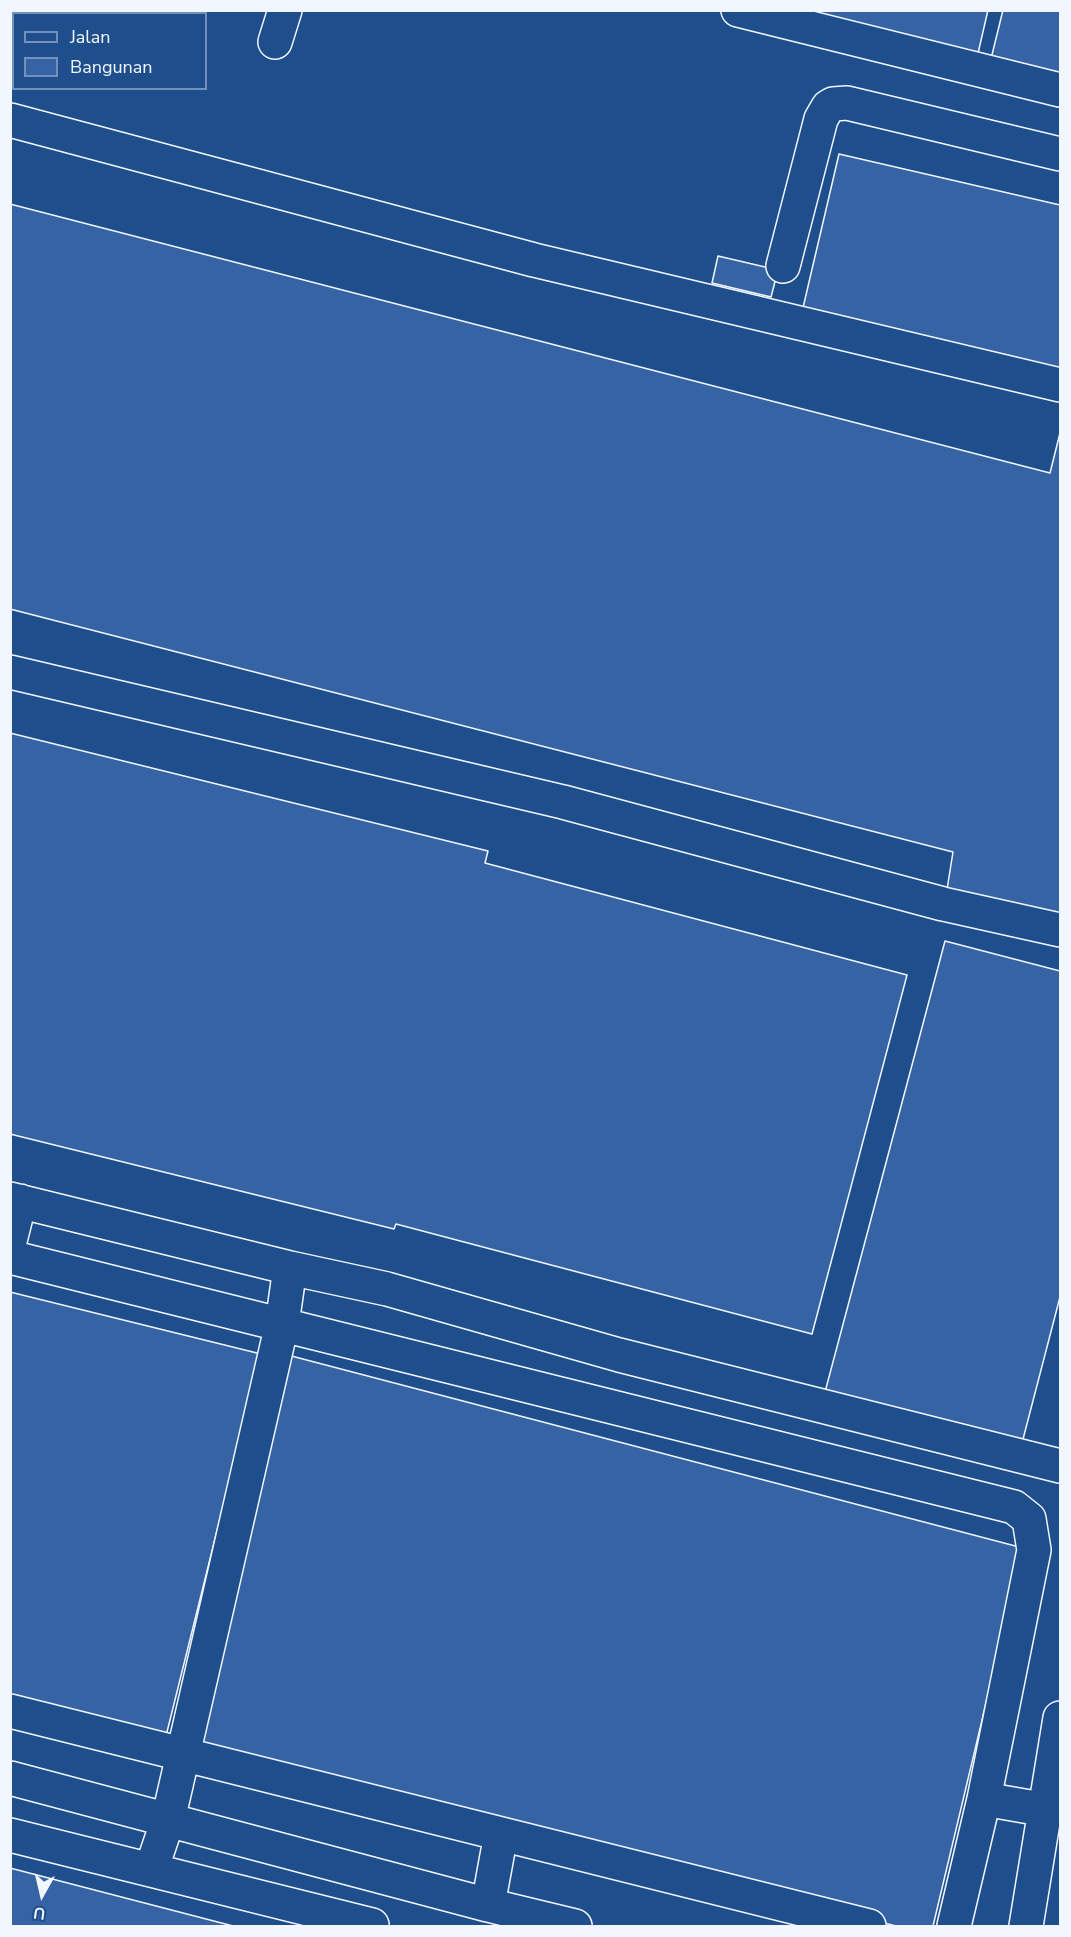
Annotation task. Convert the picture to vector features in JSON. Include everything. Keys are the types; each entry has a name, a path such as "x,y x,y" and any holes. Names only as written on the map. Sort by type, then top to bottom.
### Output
{"lane":[{"path":"275,42 285,10"},
{"path":"738,10 1060,90"},
{"path":"783,266 821,119 828,107 833,104 847,103 1060,154"},
{"path":"10,120 534,260 1060,385"},
{"path":"10,672 563,802 943,904 1060,930"},
{"path":"10,1241 15,1200 290,1268 387,1289 619,1355 1060,1466"},
{"path":"10,1257 1014,1507 1029,1519 1034,1550 984,1800 954,1926"},
{"path":"151,1870 168,1820 282,1324 290,1268"},
{"path":"608,1405 619,1355"},
{"path":"10,1711 869,1926"},
{"path":"1026,1926 1047,1810 1060,1718"},
{"path":"10,1778 575,1926"},
{"path":"984,1800 1047,1810"},
{"path":"488,1905 501,1834"},
{"path":"10,1835 372,1926 383,1876"}],"building":[{"path":"761,10 988,10 976,62"},
{"path":"1003,10 1060,10 1060,84 989,67"},
{"path":"839,154 1060,205 1060,371 802,312"},
{"path":"10,204 1050,473 1060,433 1060,921 945,902 953,852 10,609"},
{"path":"718,256 778,270 771,297 712,283"},
{"path":"10,733 488,851 485,863 907,975 812,1334 396,1224 394,1229 10,1134"},
{"path":"945,941 1060,971 1060,1297 1022,1443 825,1392"},
{"path":"10,1292 261,1354 165,1740 10,1702"},
{"path":"280,1353 1023,1548 933,1926 896,1926 192,1748"},
{"path":"10,1868 233,1926 10,1926"}]}
